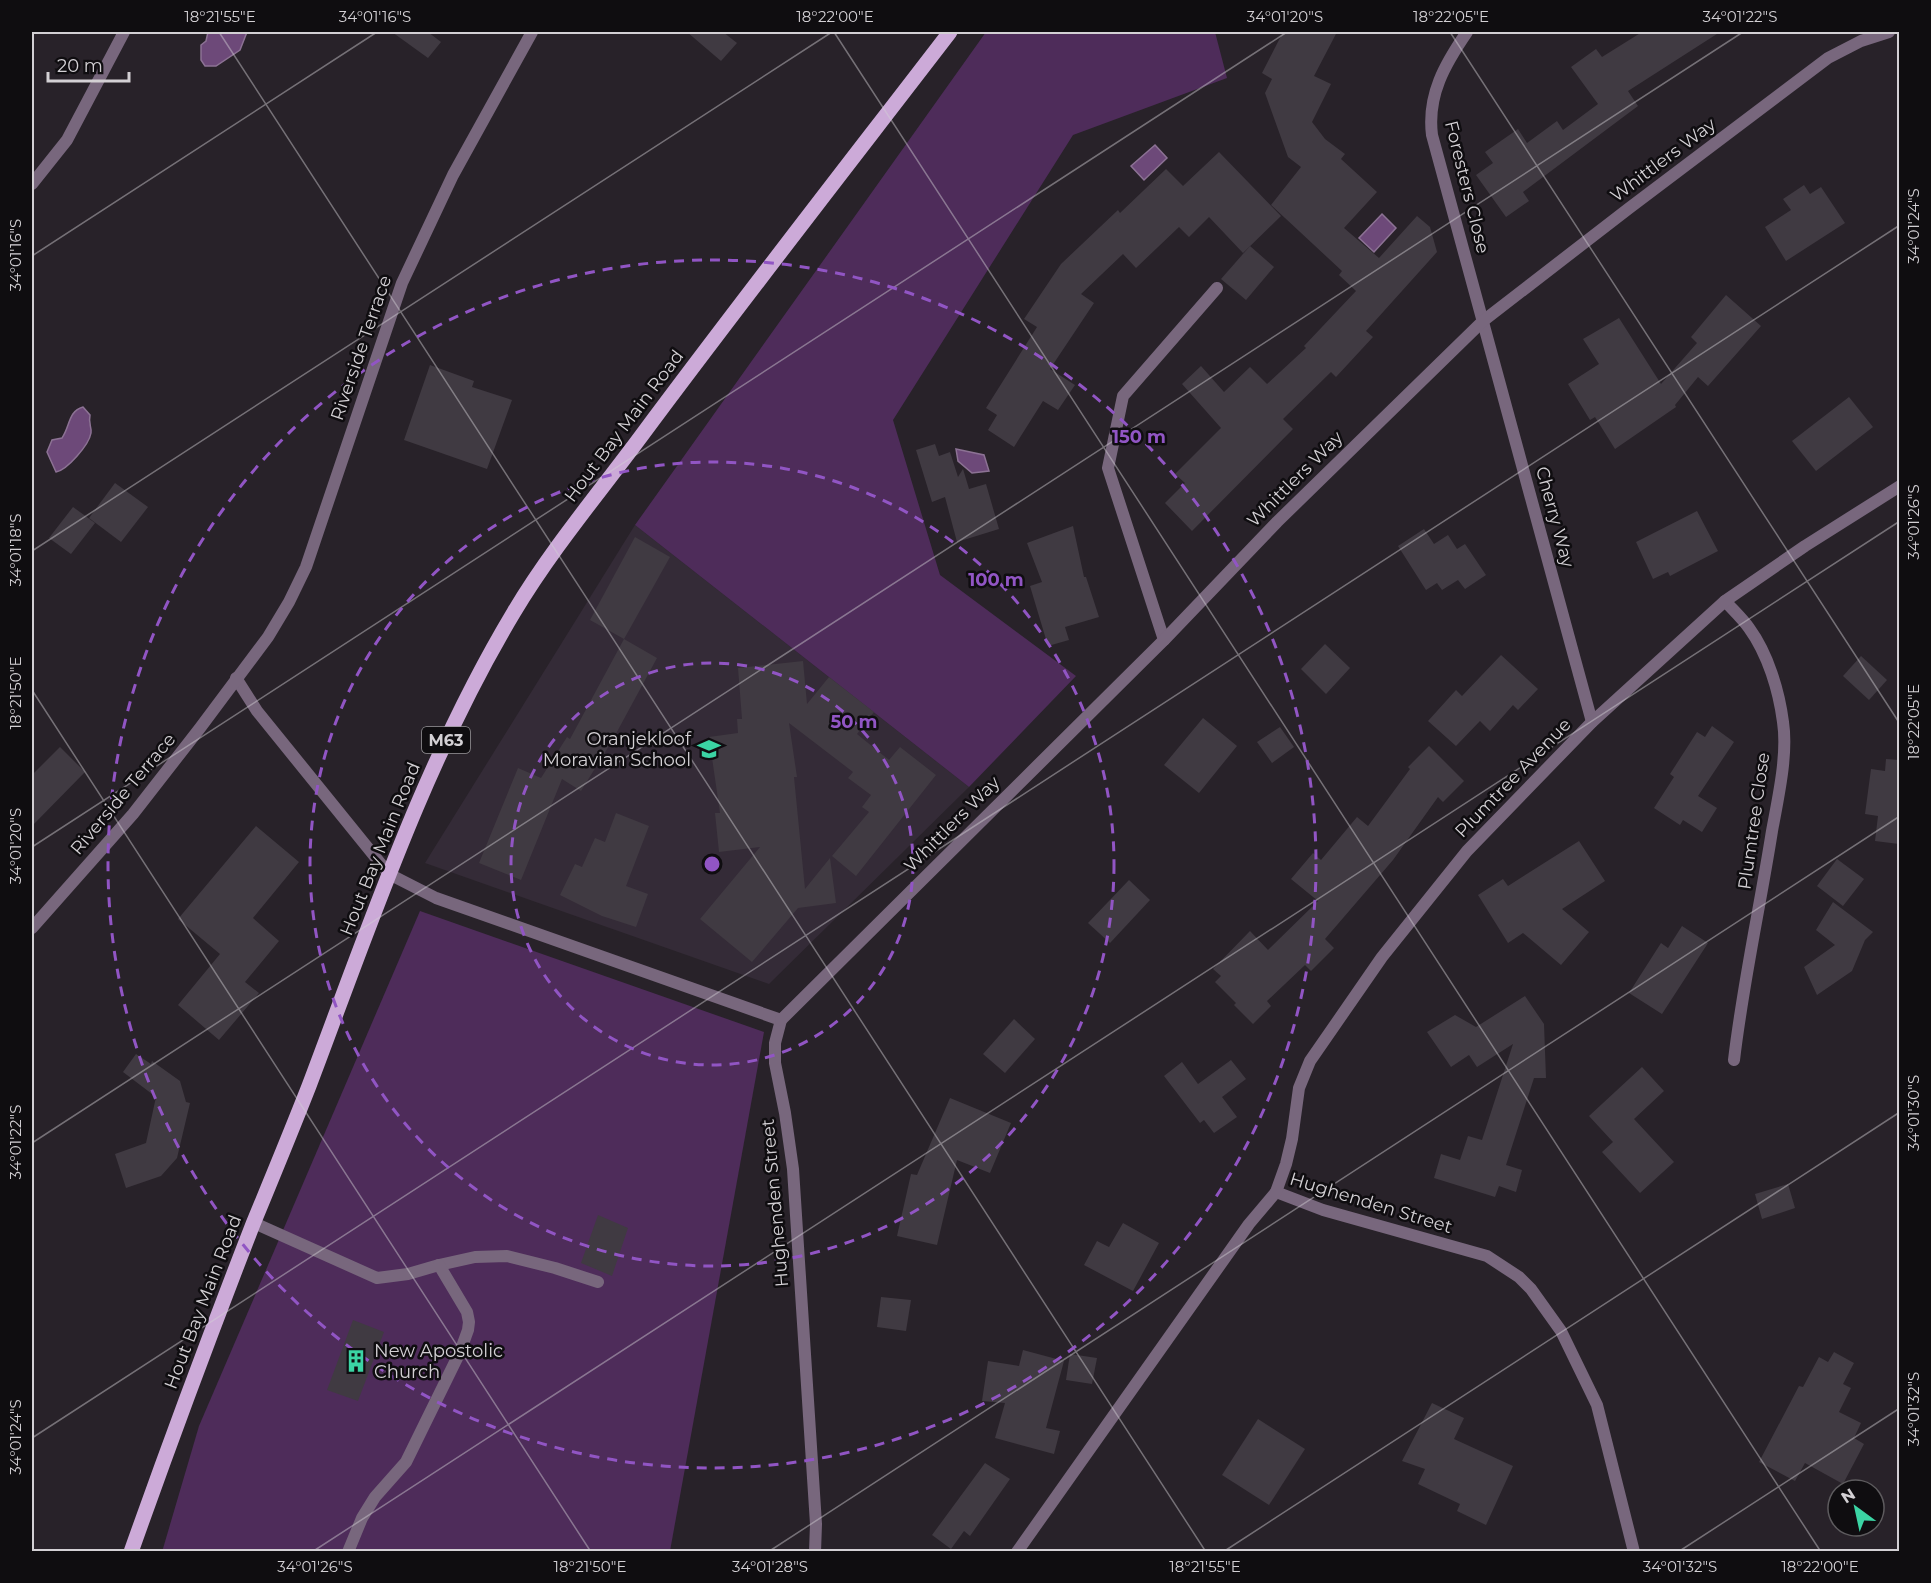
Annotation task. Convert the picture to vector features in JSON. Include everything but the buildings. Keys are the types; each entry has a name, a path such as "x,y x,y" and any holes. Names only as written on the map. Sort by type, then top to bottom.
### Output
{"main road":[{"name":"Hout Bay Main Road","path":"130,1551 173,1433 389,874 455,721 478,675 516,608 554,554 693,366 950,32"}],"street":[{"path":"32,184 67,140 124,32"},
{"name":"Riverside Terrace","path":"32,928 133,814 268,637 289,602 306,567 402,282 453,176 532,32"},
{"name":"Foresters Close","path":"1467,32 1441,73 1436,88 1431,122 1432,135 1483,321"},
{"name":"Whittlers Way","path":"781,1020 1164,640 1277,522 1483,321 1828,58 1861,40 1889,32"},
{"path":"1164,640 1108,468 1123,396 1217,288"},
{"name":"Cherry Way","path":"1483,321 1592,722"},
{"name":"Plumtree Avenue","path":"1275,1192 1286,1164 1292,1139 1299,1088 1310,1061 1382,957 1467,851 1592,722 1725,601 1899,486"},
{"name":"Plumtree Close","path":"1725,601 1750,629 1763,654 1775,686 1784,731 1782,768 1756,932 1740,1007 1734,1060"},
{"path":"236,678 257,711 389,874 436,898 781,1020"},
{"name":"Hughenden Street","path":"781,1020 775,1044 775,1063 793,1169 816,1524 815,1551"},
{"name":"Hughenden Street","path":"1017,1551 1249,1224 1275,1192 1323,1210 1487,1256 1519,1277 1531,1289 1561,1331 1597,1405 1634,1551"},
{"path":"254,1223 376,1278 408,1274 439,1264 475,1257 507,1256 598,1282"},
{"path":"348,1551 362,1518 375,1497 406,1461 460,1352 468,1330 467,1312 439,1264"}],"shaded area":[{"path":"208,32 247,32 240,50 216,66 205,66 201,60 201,45 206,41"},
{"path":"986,32 1215,32 1227,78 1073,135 893,420 940,575 1076,676 969,787 635,525"},
{"path":"1155,145 1167,158 1144,180 1131,166"},
{"path":"1382,214 1396,228 1374,252 1359,238"},
{"path":"83,407 90,415 89,438 71,462 56,472 47,452 52,440 62,438 72,416"},
{"path":"956,449 984,455 989,471 972,473 958,461"},
{"name":"Oranjekloof Moravian School","path":"635,525 969,787 769,984 425,863"},
{"path":"420,911 764,1032 670,1551 162,1552 199,1426"}],"place":[{"name":"Oranjekloof Moravian School","path":"709,749"},
{"name":"New Apostolic Church","path":"356,1361"}]}
